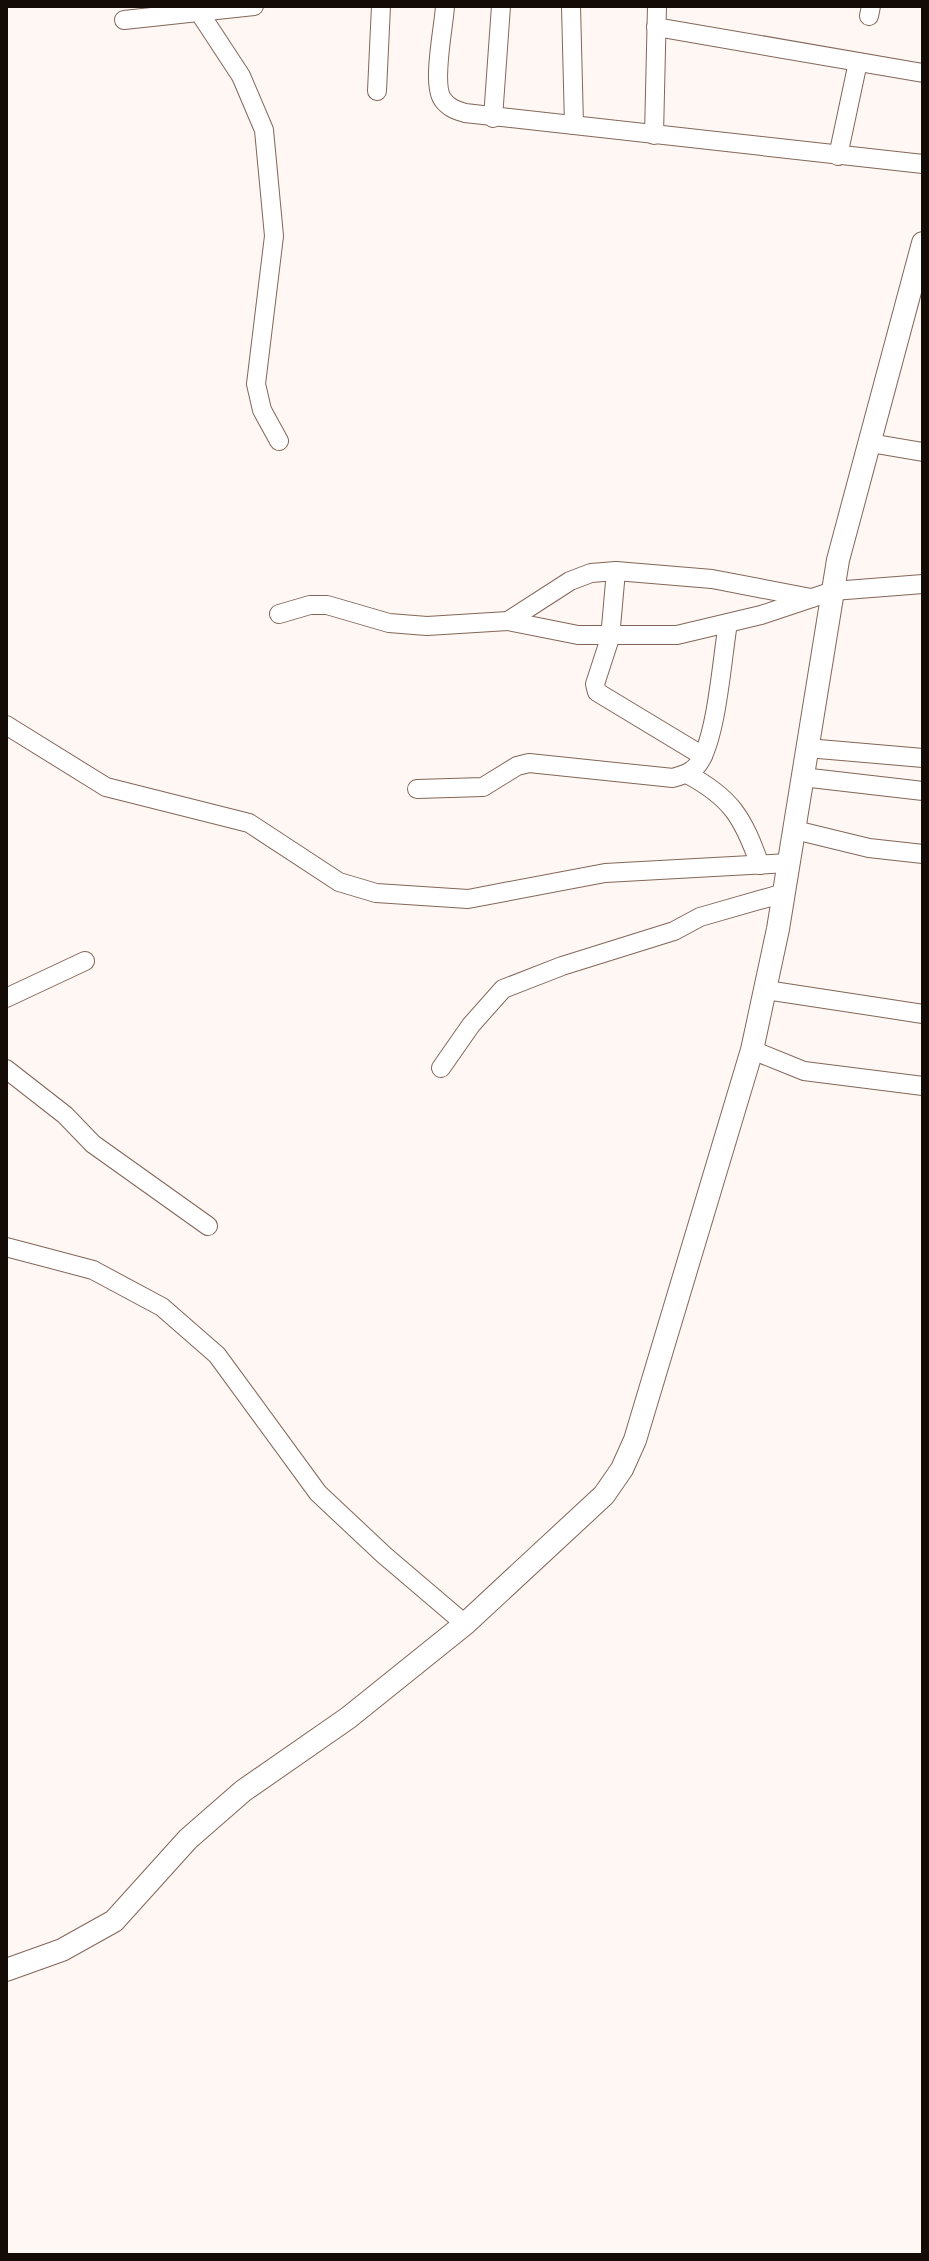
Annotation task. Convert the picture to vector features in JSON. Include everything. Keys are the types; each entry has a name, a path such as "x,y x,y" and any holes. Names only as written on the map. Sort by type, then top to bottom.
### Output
{"street":[{"path":"124,20 254,6"},
{"path":"377,91 381,6"},
{"path":"445,6 438,83 440,98 450,107 493,118 923,164"},
{"path":"493,118 501,6"},
{"path":"571,6 574,125"},
{"path":"654,135 657,6"},
{"path":"199,12 241,76 264,130 274,236 256,384 262,410 279,441"},
{"path":"656,27 923,73"},
{"path":"838,156 858,62"},
{"path":"6,1970 62,1950 114,1921 188,1839 243,1791 348,1718 465,1624 604,1495 622,1469 652,1385 752,1050 784,893 833,591 923,243"},
{"path":"870,443 923,452"},
{"path":"508,621 570,581 591,573 616,571 689,576 811,598"},
{"path":"616,571 610,638 595,684 597,692 703,756"},
{"path":"279,614 310,605 327,605 389,623 427,626 508,621 610,638 677,635 833,591 923,584"},
{"path":"417,789 483,787 517,766 529,763 673,778 687,774 703,756 728,623"},
{"path":"6,725 106,787 249,823 339,882 376,893 468,899 605,873 788,863"},
{"path":"807,748 923,758"},
{"path":"687,774 721,794 734,808 747,828 760,865"},
{"path":"802,777 923,791"},
{"path":"795,830 869,848 923,854"},
{"path":"441,1068 471,1025 503,989 562,966 674,931 700,917 784,893"},
{"path":"6,998 85,961"},
{"path":"766,990 923,1014"},
{"path":"752,1050 804,1071 923,1086"},
{"path":"6,1069 65,1115 93,1144 208,1226"},
{"path":"6,1247 93,1270 162,1307 217,1355 292,1453 318,1493 465,1624"}]}
